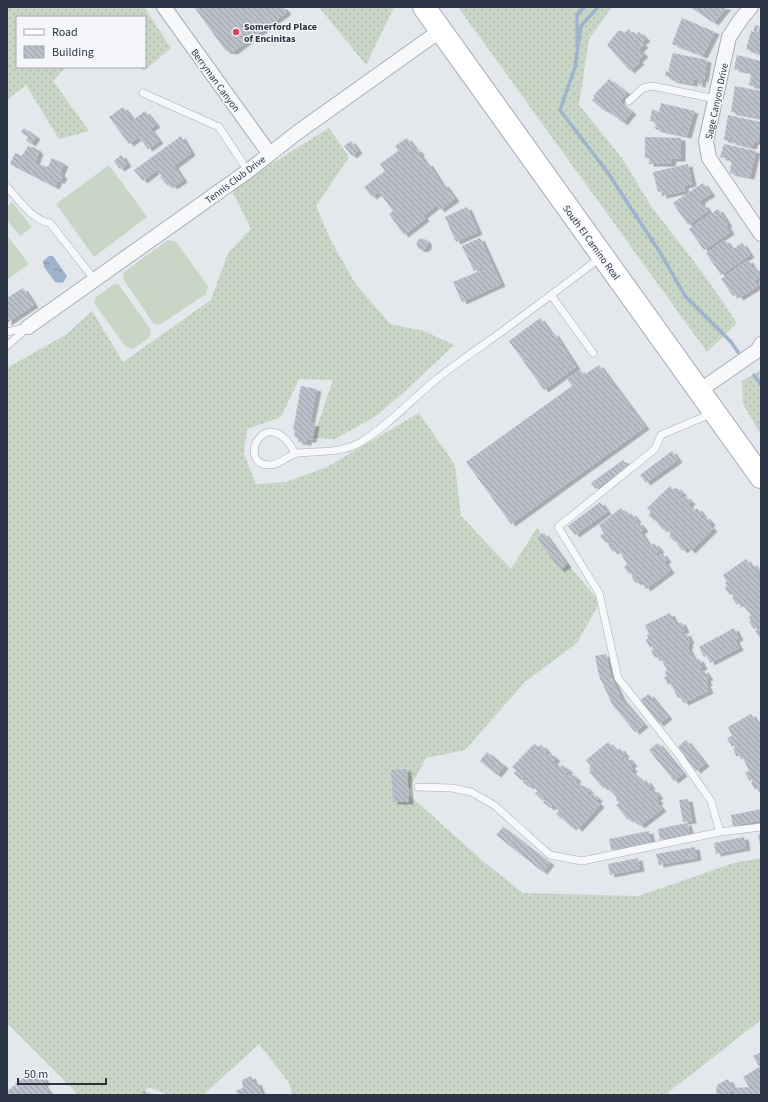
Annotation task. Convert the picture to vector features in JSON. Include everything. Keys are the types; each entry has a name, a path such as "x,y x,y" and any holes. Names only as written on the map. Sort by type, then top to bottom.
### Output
{"main road":[{"name":"South El Camino Real","path":"424,7 761,477"}],"street":[{"name":"Berryman Canyon","path":"164,7 269,153"},
{"name":"Sage Canyon Drive","path":"752,7 741,19 729,37 706,141 709,158 761,234"},
{"name":"Tennis Club Drive","path":"28,327 248,171 269,153 441,30"},
{"path":"699,391 758,350 761,344"}],"lane":[{"path":"629,101 643,88 652,86 716,99"},
{"path":"143,93 219,128 248,171"},
{"path":"7,187 34,216 42,221 50,223 94,279"},
{"path":"295,453 283,436 272,432 264,434 256,440 254,448 256,459 262,464 269,465 278,464 295,453 346,449 361,442 395,416 438,378 603,256"},
{"path":"551,295 593,353"},
{"path":"7,332 28,327"},
{"path":"7,346 28,327"},
{"path":"715,412 661,435 655,449 558,527 599,593 618,678 679,755 710,801 720,832"},
{"path":"418,787 452,788 471,792 494,805 550,855 582,861 720,832 761,827"}],"green space":[{"path":"7,7 144,7 171,48 144,71 141,68 146,68 146,16 16,16 16,68 65,68 53,81 89,131 59,139 26,85 7,100"},
{"path":"319,7 394,7 366,65"},
{"path":"458,7 612,7 589,39 579,105 622,158 651,206 705,276 737,323 707,352"},
{"path":"329,128 349,157 316,206 331,241 355,283 390,324 424,331 454,345 376,416 335,439 313,438 333,380 299,379 281,417 247,429 244,454 256,484 286,482 327,467 419,413 455,465 461,516 511,569 537,528 600,602 577,643 525,682 465,750 426,758 407,793 484,862 523,893 638,896 734,863 761,858 761,1020 665,1095 293,1095 289,1083 259,1044 203,1095 169,1095 148,1087 141,1095 75,1095 77,1093 7,1023 7,368 67,334 92,311 123,362 211,300 228,253 251,229 231,189"},
{"path":"109,165 147,217 94,257 56,204"},
{"path":"12,202 32,227 20,236 7,220 7,207"},
{"path":"7,235 29,264 7,280"},
{"path":"168,240 176,242 208,286 206,294 161,324 154,324 123,279 124,272"},
{"path":"114,284 119,285 151,330 150,337 133,349 126,347 94,303 96,297"},
{"path":"761,370 761,435 743,404 742,381"}],"water":[{"path":"49,256 53,256 67,276 63,283 55,282 44,267 43,261"}],"building":[{"name":"Somerford Place of Encinitas","path":"194,7 283,7 287,12 233,52 226,51"},
{"path":"690,7 727,7 714,23"},
{"path":"682,18 715,32 703,56 672,44"},
{"path":"755,25 759,26 757,32 761,33 761,55 746,49 751,31 753,32"},
{"path":"629,29 634,36 639,32 646,39 641,43 644,45 639,50 644,55 638,60 640,62 630,71 607,45 618,31 622,31 624,33"},
{"path":"673,53 707,60 704,80 702,79 701,85 697,84 698,80 694,79 693,84 671,80 672,77 665,76 666,71 669,72"},
{"path":"737,55 761,61 761,88 749,85 751,76 748,72 734,69"},
{"path":"609,79 627,93 620,101 632,112 623,123 611,113 602,109 592,100 595,97 593,96"},
{"path":"735,86 761,91 761,118 731,112"},
{"path":"661,103 694,111 687,136 655,129"},
{"path":"123,107 133,120 145,111 156,125 150,129 159,141 148,149 139,137 129,144 109,117"},
{"path":"652,109 657,111 655,122 650,121"},
{"path":"728,115 761,122 758,142 754,142 752,147 731,142 733,137 729,136 729,141 724,140"},
{"path":"24,128 36,137 31,144 26,140 28,137 21,132"},
{"path":"181,136 191,153 174,166 183,180 173,187 170,184 168,186 160,177 162,176 157,170 143,181 134,170"},
{"path":"645,137 681,138 681,159 672,159 671,164 649,164 649,158 645,158"},
{"path":"407,138 420,153 419,154 426,164 428,163 442,185 444,184 455,199 440,210 437,205 423,216 425,219 404,235 389,214 393,211 379,192 372,197 364,187 385,171 380,164 398,151 395,146"},
{"path":"351,141 358,151 352,156 344,146"},
{"path":"724,144 756,151 750,177 730,173 731,164 733,165 729,159 720,157"},
{"path":"28,146 35,148 39,152 35,163 48,167 52,158 64,164 60,174 63,176 60,182 58,180 55,187 10,164 15,153 22,156"},
{"path":"121,155 127,164 120,169 114,161"},
{"path":"688,164 692,184 684,186 685,191 662,196 661,191 658,192 653,172"},
{"path":"703,183 711,194 701,200 701,205 704,205 708,211 688,225 673,203"},
{"path":"467,207 478,232 456,242 445,217"},
{"path":"718,209 728,224 726,225 730,232 704,250 689,229"},
{"path":"480,238 501,284 462,302 453,282 484,269 483,267 474,271 462,246"},
{"path":"420,239 424,239 426,240 426,248 420,249 417,246 417,242"},
{"path":"725,240 730,247 724,251 729,248 733,249 742,243 750,255 721,275 706,253"},
{"path":"748,260 754,269 756,268 760,274 761,273 761,283 758,278 754,281 758,286 739,298 736,294 733,296 721,279"},
{"path":"23,288 34,305 7,323 7,298"},
{"path":"540,318 552,335 554,333 576,367 544,390 509,341"},
{"path":"599,365 645,427 511,524 466,462 572,386 567,379 580,370 584,375"},
{"path":"301,386 317,389 310,423 315,424 312,440 307,440 307,443 298,442 298,439 294,436 295,431 293,430"},
{"path":"672,451 678,460 646,483 640,475"},
{"path":"623,460 628,466 596,489 591,483"},
{"path":"670,486 674,490 676,487 683,494 679,497 681,499 685,496 691,502 688,505 694,511 697,508 703,515 700,518 701,520 705,516 711,523 709,525 713,529 691,551 687,547 683,551 677,544 681,540 679,539 675,542 669,536 671,533 665,527 663,530 657,523 660,520 658,518 655,521 648,515 651,513 647,508"},
{"path":"600,502 607,512 575,535 568,526"},
{"path":"621,508 628,515 631,513 637,520 633,523 634,525 638,522 644,529 640,532 648,544 651,546 654,543 660,550 656,554 658,556 662,553 667,560 664,562 670,571 646,589 640,580 636,583 631,576 635,573 633,571 629,574 624,567 627,564 620,552 616,550 613,552 608,545 612,542 610,540 606,543 600,536 604,533 599,525"},
{"path":"544,533 567,565 560,570 537,538"},
{"path":"746,559 750,565 752,564 755,567 757,565 761,571 758,576 760,578 761,577 761,639 755,631 760,628 758,626 754,629 749,622 751,620 749,617 751,615 744,606 742,607 739,603 737,605 732,598 736,595 734,593 730,595 725,588 727,586 725,583 727,582 723,575"},
{"path":"670,613 674,621 676,620 678,623 681,622 685,630 680,633 681,635 686,633 690,641 688,642 689,646 687,647 693,658 695,657 697,660 699,659 703,667 699,669 700,672 704,670 709,678 706,679 708,683 706,684 709,691 684,703 680,697 678,698 672,686 674,685 673,682 668,685 664,677 667,676 665,672 667,670 662,660 660,661 658,657 655,658 651,650 656,648 654,646 650,648 646,640 648,638 647,635 649,634 645,625"},
{"path":"734,628 739,638 735,640 739,648 710,663 707,655 704,657 699,647"},
{"path":"606,654 610,674 621,698 644,725 635,732 612,704 599,676 595,656"},
{"path":"649,694 668,717 659,724 640,700"},
{"path":"751,714 757,723 761,721 761,793 759,788 755,790 751,783 755,780 754,778 750,781 745,773 749,771 743,758 740,754 737,757 733,749 737,746 736,744 732,747 727,738 732,736 728,727"},
{"path":"686,740 705,764 696,771 678,747"},
{"path":"608,742 613,748 615,747 618,750 620,748 625,755 621,758 623,760 627,757 633,764 630,766 633,769 631,771 639,780 641,778 644,782 646,780 651,787 648,790 649,792 653,789 659,796 656,798 659,801 657,803 662,809 640,826 635,820 633,822 630,819 628,820 616,805 619,803 616,800 617,798 609,788 607,790 605,787 603,788 589,772 591,771 589,768 591,766 586,760"},
{"path":"658,743 683,774 674,781 649,750"},
{"path":"534,744 538,747 541,745 547,751 544,755 546,756 549,753 556,759 553,762 560,768 562,765 569,771 565,775 567,776 570,773 577,779 575,781 581,788 583,785 590,791 587,794 589,796 592,793 598,799 596,801 600,805 578,829 574,825 572,828 565,821 568,818 567,817 563,820 556,814 559,811 553,805 550,808 543,802 547,798 545,796 542,800 535,793 538,791 531,785 529,787 523,782 526,778 524,776 521,780 514,773 516,771 512,767"},
{"path":"487,752 504,766 497,775 480,761"},
{"path":"407,769 409,802 393,802 391,770"},
{"path":"688,799 692,821 683,822 679,800"},
{"path":"761,809 761,820 733,826 731,815"},
{"path":"687,823 690,834 660,840 658,829"},
{"path":"503,827 550,863 543,872 496,835"},
{"path":"649,831 651,842 611,850 609,839"},
{"path":"758,834 761,834 761,845 760,845"},
{"path":"744,837 746,848 716,854 714,843"},
{"path":"695,847 697,858 659,865 656,854"},
{"path":"638,858 640,869 610,875 608,864"},
{"path":"761,1052 761,1065 759,1066 753,1056"},
{"path":"761,1066 761,1095 734,1095 734,1090 726,1095 718,1095 716,1092 717,1085 728,1079 733,1088 749,1087 743,1077"},
{"path":"30,1073 34,1078 40,1073 46,1082 43,1084 51,1095 24,1095 15,1084"},
{"path":"251,1076 254,1083 257,1082 262,1095 238,1095 236,1091 243,1088 242,1080"},
{"path":"15,1085 23,1095 7,1095 7,1091"},
{"path":"144,1090 150,1095 140,1095"}],"waterway":[{"path":"577,47 577,15 584,7"},
{"path":"598,7 581,26 575,67 560,110 608,173 661,254 685,296 731,342 738,352"},
{"path":"754,375 761,385"}],"place":[{"name":"Somerford Place of Encinitas","path":"236,32"}]}
